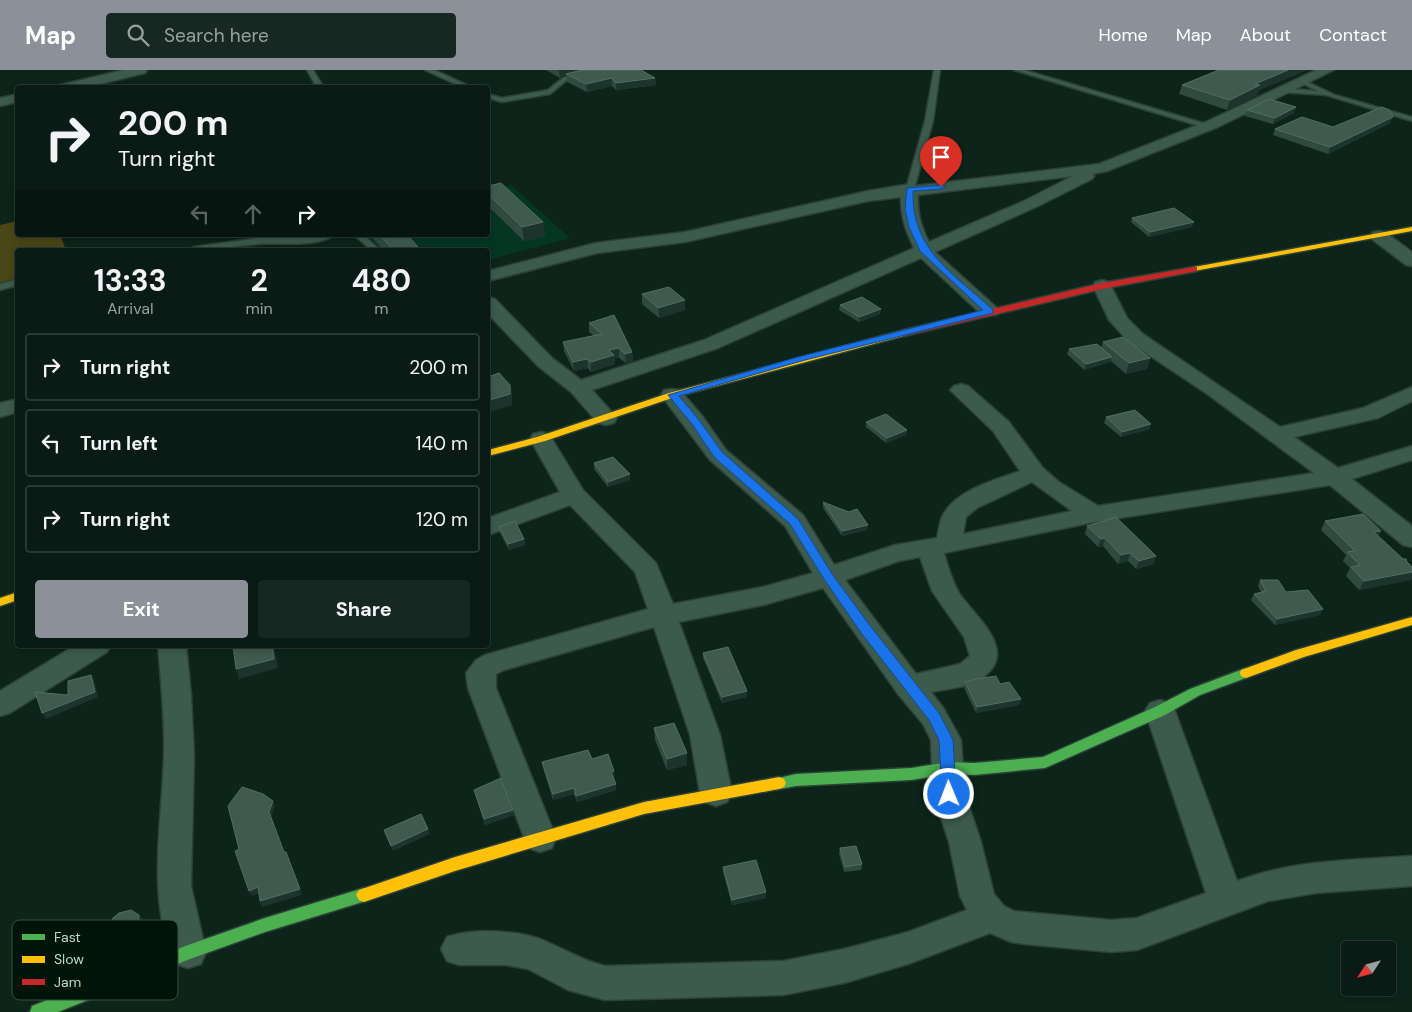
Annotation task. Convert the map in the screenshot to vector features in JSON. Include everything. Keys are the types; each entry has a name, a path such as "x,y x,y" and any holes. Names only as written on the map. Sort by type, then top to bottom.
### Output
{"main road":[{"path":"490,452 541,439 672,395 802,358 990,311 1102,286 1412,229"},
{"path":"0,602 15,597"},
{"path":"178,956 540,838 644,808 716,793 796,780 911,774 949,768 974,769 1045,762 1160,711 1195,692 1300,653 1412,621"},
{"path":"38,1012 68,1000"}],"street":[{"path":"77,85 140,70"},
{"path":"578,388 711,344 1030,204 1102,168 1209,126 1281,90 1327,70"},
{"path":"0,102 15,99"},
{"path":"490,275 596,248 684,237 742,225 812,207 910,189 1102,168"},
{"path":"910,189 909,209 913,227 924,251 990,311"},
{"path":"1379,236 1412,261"},
{"path":"1102,286 1119,320 1136,338 1213,389 1335,477 1412,539"},
{"path":"490,305 545,362 578,388 606,418"},
{"path":"961,390 1001,426 1024,461 1035,473 1051,487 1094,514"},
{"path":"1275,435 1370,413 1412,394"},
{"path":"672,395 696,422 718,455 794,521 828,576 938,725 946,740 949,794 965,842 977,896 983,908 992,918 1011,926 1024,928 1122,936 1150,931 1246,892 1288,882 1412,871"},
{"path":"0,410 15,406"},
{"path":"541,439 574,495 625,544 646,569 653,583 662,614 705,735 716,793"},
{"path":"540,838 482,688 480,673 486,667 505,658 662,614 709,608 747,600 828,576 895,553 1094,514 1335,477 1412,452"},
{"path":"908,686 968,673 984,660 984,648 974,629 946,593 938,546 955,514 962,508 987,493 1035,473"},
{"path":"490,526 574,495"},
{"path":"0,705 92,648"},
{"path":"177,648 179,755 174,886 188,952"},
{"path":"1160,711 1223,890 1222,902"},
{"path":"459,949 506,949 533,953 581,978 604,983 783,978 844,966 908,948 992,918"}],"lane":[{"path":"310,70 319,85"},
{"path":"428,70 464,85"},
{"path":"490,97 502,100 550,92 566,78 599,70"},
{"path":"910,189 929,121 937,70"},
{"path":"1017,70 1209,126"},
{"path":"1301,81 1332,96"},
{"path":"1281,90 1332,96 1412,119"},
{"path":"208,248 260,241 310,240 322,237"},
{"path":"360,237 374,248"},
{"path":"0,287 15,283"}],"shaded area":[{"path":"511,185 570,238 490,259 490,248 371,248 362,237 490,237 490,189"},
{"path":"15,221 15,237 61,237 65,248 15,248 15,279 0,283 0,225"}],"building":[{"path":"582,70 641,70 655,78 616,83 612,78 586,84 566,74"},
{"path":"1219,70 1288,70 1255,84 1260,85 1230,100 1182,85"},
{"path":"1269,99 1296,107 1275,118 1247,110"},
{"path":"1382,107 1389,110 1393,117 1330,147 1275,129 1302,117 1333,127"},
{"path":"501,183 543,222 522,227 490,196 490,186"},
{"path":"1174,208 1194,222 1150,232 1132,218"},
{"path":"382,237 409,237 419,248 391,248"},
{"path":"669,287 685,300 658,308 642,294"},
{"path":"862,297 881,309 859,317 840,305"},
{"path":"614,315 632,352 625,354 619,348 609,350 614,355 591,362 587,359 573,362 563,342 602,334 589,323"},
{"path":"1123,337 1150,358 1129,363 1103,342"},
{"path":"1097,344 1112,357 1086,364 1069,349"},
{"path":"499,373 510,385 510,394 490,400 490,376"},
{"path":"1135,410 1151,424 1122,432 1106,417"},
{"path":"886,414 907,430 887,438 866,422"},
{"path":"613,457 630,474 608,482 594,463"},
{"path":"823,502 849,512 857,509 868,525 842,531"},
{"path":"1363,514 1381,531 1374,532 1403,559 1406,559 1412,567 1412,572 1364,581 1351,567 1360,565 1347,552 1355,551 1325,521"},
{"path":"1116,517 1156,556 1139,561 1130,553 1121,555 1105,538 1101,539 1087,526"},
{"path":"515,521 524,539 508,544 499,527"},
{"path":"1260,580 1278,580 1286,592 1308,590 1323,609 1277,619 1254,594 1266,591"},
{"path":"728,647 747,691 722,697 703,653"},
{"path":"233,648 272,648 274,659 236,669"},
{"path":"91,675 95,692 42,713 35,692 68,695 68,681"},
{"path":"996,676 1000,684 1009,682 1021,699 977,707 965,682"},
{"path":"674,723 687,753 667,759 654,728"},
{"path":"588,750 592,759 608,754 614,771 611,772 616,784 576,796 574,788 553,794 542,762"},
{"path":"501,778 513,810 484,819 474,790"},
{"path":"242,787 263,794 273,801 269,812 300,889 260,901 258,887 249,891 235,851 239,849 228,806"},
{"path":"421,814 428,829 391,846 384,830"},
{"path":"856,846 862,864 845,867 840,848"},
{"path":"756,860 766,892 732,900 723,867"},
{"path":"131,910 139,915 138,920 112,920 119,913"}],"traffic: fast":[{"path":"779,783 796,780 911,774 949,768 974,769 1045,762 1160,711 1195,692 1246,673"},
{"path":"178,956 265,925 364,895"},
{"path":"38,1012 68,1000"}],"traffic: slow":[{"path":"1194,269 1412,229"},
{"path":"490,452 541,439 672,395 904,333"},
{"path":"0,602 15,597"},
{"path":"1246,673 1300,653 1412,621"},
{"path":"364,895 455,864 644,808 779,783"}],"traffic: jam":[{"path":"904,333 1102,286 1194,269"}],"route":[{"path":"941,187 910,189 909,209 913,227 924,251 990,311 802,358 672,395 696,422 718,455 794,521 828,576 866,630 934,717 946,740 949,794"}]}
